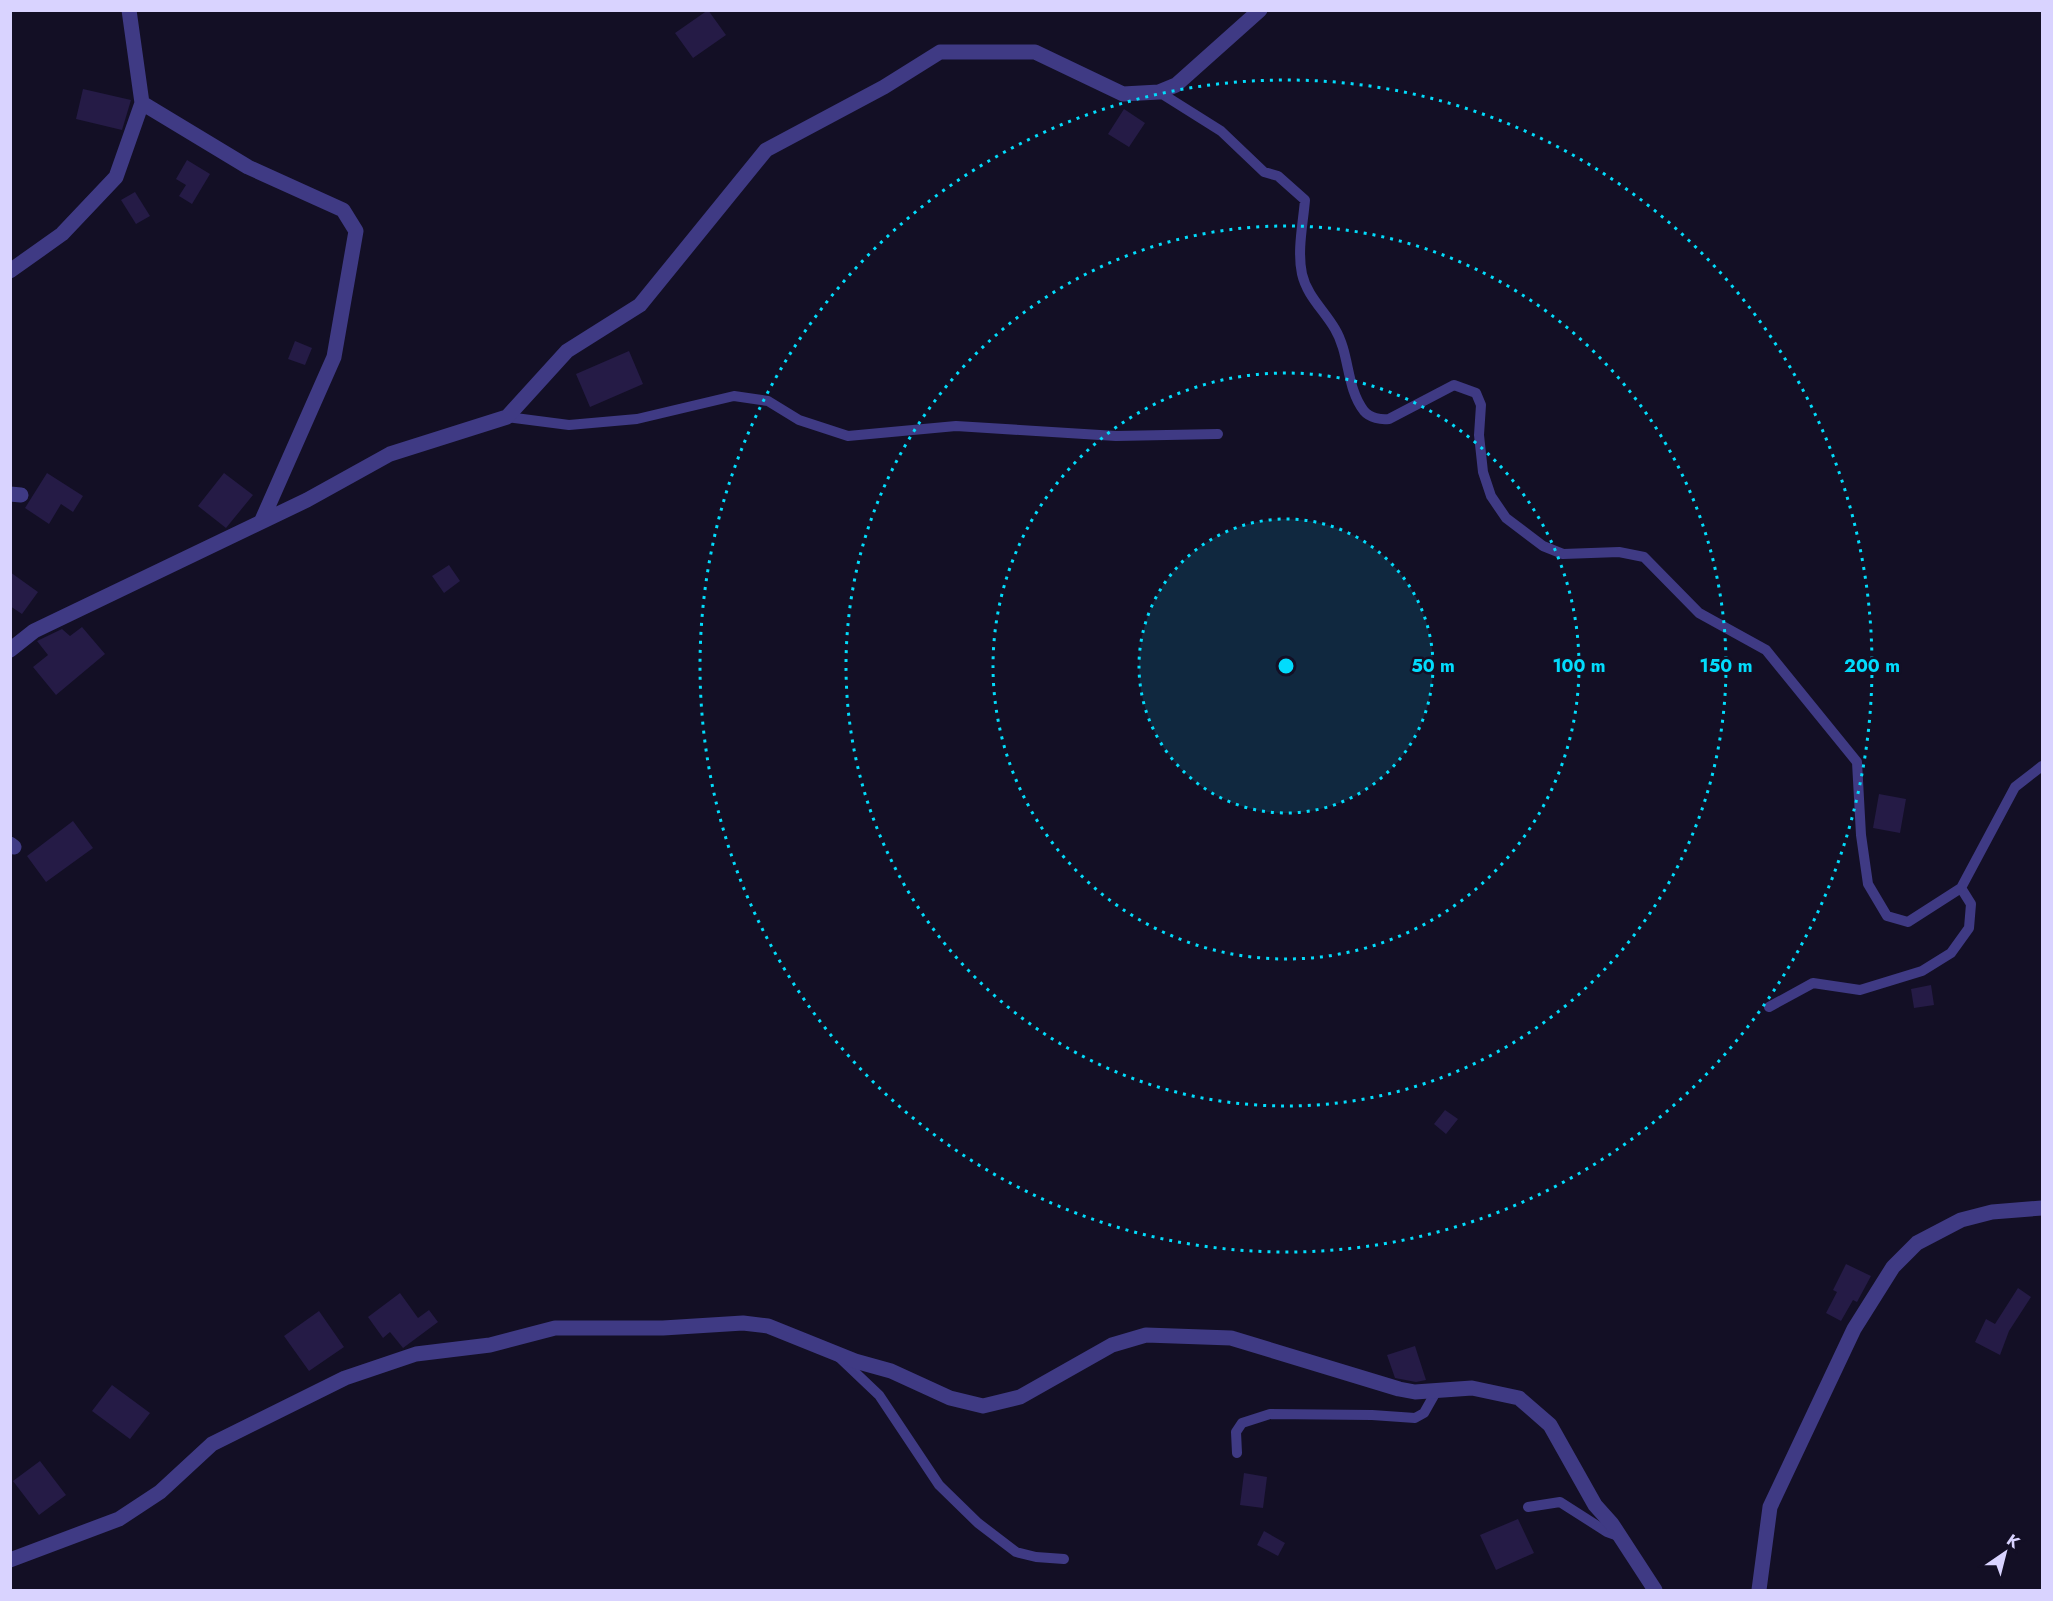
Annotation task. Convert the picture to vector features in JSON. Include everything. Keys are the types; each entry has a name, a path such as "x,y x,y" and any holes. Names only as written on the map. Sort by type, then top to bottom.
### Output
{"street":[{"path":"10,271 62,234 116,177 142,103 129,10"},
{"path":"10,650 34,631 307,500 390,454 507,417 567,351 640,305 766,150 884,87 940,52 1035,52 1123,94 1159,92 1176,85 1260,10"},
{"path":"142,103 248,167 343,210 356,231 334,357 262,520"},
{"path":"1759,1590 1770,1507 1854,1329 1893,1267 1917,1243 1961,1220 1992,1212 2043,1208"},
{"path":"10,1560 119,1519 160,1492 212,1444 345,1378 416,1354 490,1345 555,1328 663,1328 743,1323 768,1326 835,1353 891,1371 950,1398 983,1406 1020,1397 1112,1345 1146,1335 1231,1338 1399,1389 1472,1388 1519,1398 1550,1425 1595,1505 1621,1538 1655,1590"}],"lane":[{"path":"1159,92 1221,131 1264,172 1278,176 1305,200 1300,259 1302,275 1312,298 1335,329 1348,360 1355,393 1365,413 1380,420 1389,420 1454,385 1476,393 1481,405 1479,435 1483,472 1491,496 1506,518 1543,546 1563,555 1619,552 1644,557 1699,613 1766,650 1857,762 1860,835 1868,884 1887,916 1908,922 1961,888 2015,787 2043,766"},
{"path":"507,417 569,425 637,419 734,396 768,401 799,420 848,436 956,426 1116,436 1218,434"},
{"path":"1769,1007 1813,983 1860,990 1922,970 1951,953 1969,928 1971,904 1961,888"},
{"path":"835,1353 879,1395 939,1485 978,1523 1016,1552 1036,1557 1064,1559"},
{"path":"1237,1453 1236,1432 1242,1423 1270,1414 1415,1418 1424,1413 1437,1390"},
{"path":"1528,1508 1560,1502 1607,1532 1621,1538"}],"building":[{"path":"708,10 726,35 693,58 675,33"},
{"path":"83,89 131,100 122,130 76,119"},
{"path":"1124,109 1145,123 1129,147 1108,134"},
{"path":"187,160 210,174 192,204 179,196 186,185 176,179"},
{"path":"135,192 150,216 136,224 121,200"},
{"path":"295,341 312,348 305,365 288,359"},
{"path":"629,351 643,384 590,407 576,374"},
{"path":"47,473 83,496 73,512 61,504 49,524 25,508"},
{"path":"224,473 253,495 226,528 198,506"},
{"path":"449,565 460,581 444,593 432,576"},
{"path":"10,572 38,592 22,614 10,606"},
{"path":"82,627 105,654 56,695 33,667 48,655 37,641 62,629 70,636"},
{"path":"1879,794 1906,799 1900,833 1873,828"},
{"path":"73,821 93,848 46,882 27,856"},
{"path":"1931,985 1934,1005 1914,1008 1911,989"},
{"path":"1445,1110 1458,1119 1446,1134 1434,1124"},
{"path":"1846,1264 1871,1276 1857,1302 1853,1300 1841,1321 1826,1313 1837,1292 1833,1290"},
{"path":"2018,1288 2031,1297 2009,1331 2000,1355 1975,1342 1986,1319 1995,1324"},
{"path":"400,1293 418,1318 429,1310 438,1322 403,1348 390,1332 383,1338 368,1317"},
{"path":"319,1311 344,1347 309,1371 284,1336"},
{"path":"1415,1346 1426,1380 1416,1382 1395,1378 1387,1355"},
{"path":"112,1385 150,1413 130,1439 92,1411"},
{"path":"40,1461 66,1495 39,1515 13,1481"},
{"path":"1244,1473 1267,1477 1263,1508 1240,1505"},
{"path":"1518,1519 1534,1553 1496,1570 1480,1535"},
{"path":"1264,1531 1285,1543 1278,1556 1257,1545"}]}
